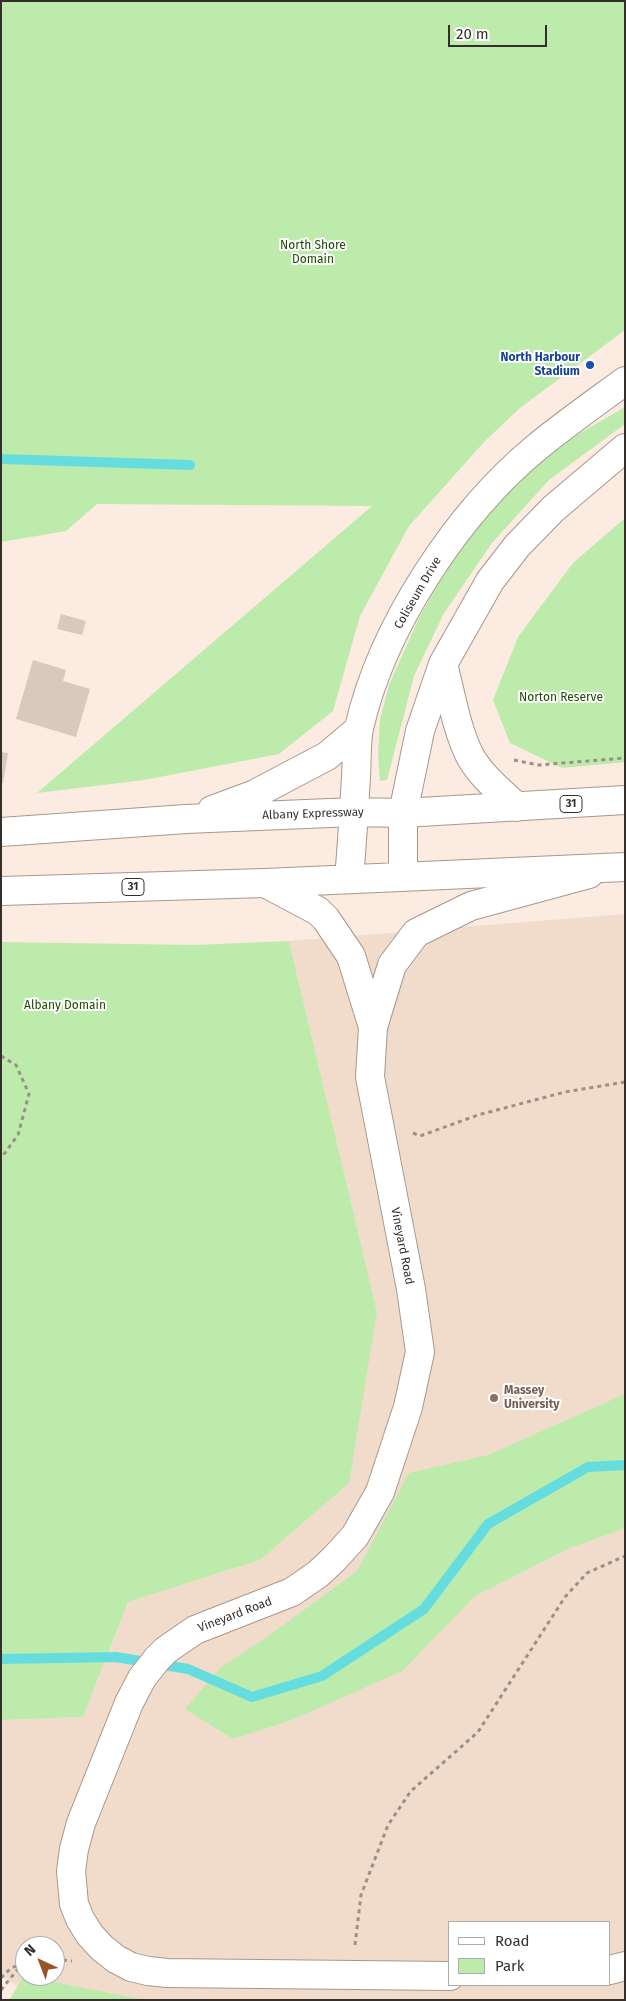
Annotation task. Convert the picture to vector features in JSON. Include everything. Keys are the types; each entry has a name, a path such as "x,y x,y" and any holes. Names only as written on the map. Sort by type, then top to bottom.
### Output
{"main road":[{"name":"Coliseum Drive","path":"349,880 359,729 376,675 396,630 441,553 470,514 536,448 625,381"},
{"path":"402,877 403,813 420,731 443,664 465,622 490,582 517,546 553,509 625,448"},
{"path":"443,664 461,732 470,757 486,777 517,807"},
{"path":"186,819 254,794 327,756 359,729"},
{"name":"Albany Expressway","path":"1,832 186,819 354,812 403,813 625,800"},
{"name":"31","path":"1,891 349,880 618,868"},
{"name":"Vineyard Road","path":"448,1976 167,1973 131,1967 116,1959 102,1948 80,1920 74,1904 71,1871 74,1849 82,1823 129,1703 142,1678 166,1650 194,1630 292,1592 312,1578 334,1559 355,1536 380,1492 408,1407 420,1352 411,1289 370,1077 373,1027 392,965 416,933 471,906 618,868"},
{"name":"Vineyard Road","path":"265,883 318,910 326,919 351,956 373,1027"},
{"path":"611,1970 625,1966"}],"path":[{"path":"507,757 538,765 625,758"},
{"path":"1,1056 16,1065 29,1094 18,1136 1,1158"},
{"path":"410,1133 420,1136 478,1116 565,1092 625,1082"},
{"path":"352,1976 361,1896 388,1825 412,1791 478,1732 564,1597 587,1573 625,1556"},
{"path":"1,1978 10,1968 15,1967"},
{"path":"1,1990 15,1972"}],"shaded area":[{"name":"Massey University","path":"625,914 625,2000 37,2000 17,1986 65,1986 65,1936 15,1936 15,1985 1,1975 1,1720 83,1717 128,1602 260,1560 377,1312 289,941"}],"green space":[{"name":"North Shore Domain","path":"1,1 625,1 625,330 520,408 484,442 409,526 360,616 333,711 279,754 144,780 37,793 372,506 97,504 66,531 1,542"},
{"path":"625,407 625,424 549,480 492,543 444,613 414,676 387,780 380,781 378,755 380,720 389,685 419,618 459,547 504,495 556,447"},
{"name":"Norton Reserve","path":"625,518 625,762 562,768 510,743 493,700 518,637 573,563"},
{"name":"Albany Domain","path":"289,941 377,1312 349,1483 260,1560 128,1602 83,1717 1,1720 1,942 194,945"},
{"path":"625,1394 625,1528 570,1548 475,1596 402,1671 294,1719 233,1739 185,1709 220,1668 267,1637 357,1571 409,1473 488,1455"},
{"path":"65,1984 145,2000 9,2000 18,1986 65,1986"}],"building":[{"path":"61,614 86,621 82,635 57,629"},
{"path":"33,660 66,670 63,681 90,689 76,737 16,719"},
{"path":"1,752 8,753 3,783 1,783"}],"waterway":[{"path":"1,459 190,465"},
{"path":"1,1659 116,1657 188,1669 252,1697 322,1676 424,1609 488,1524 588,1467 625,1465"}],"place":[{"name":"North Harbour Stadium","path":"590,365"},
{"name":"Massey University","path":"494,1398"}]}
